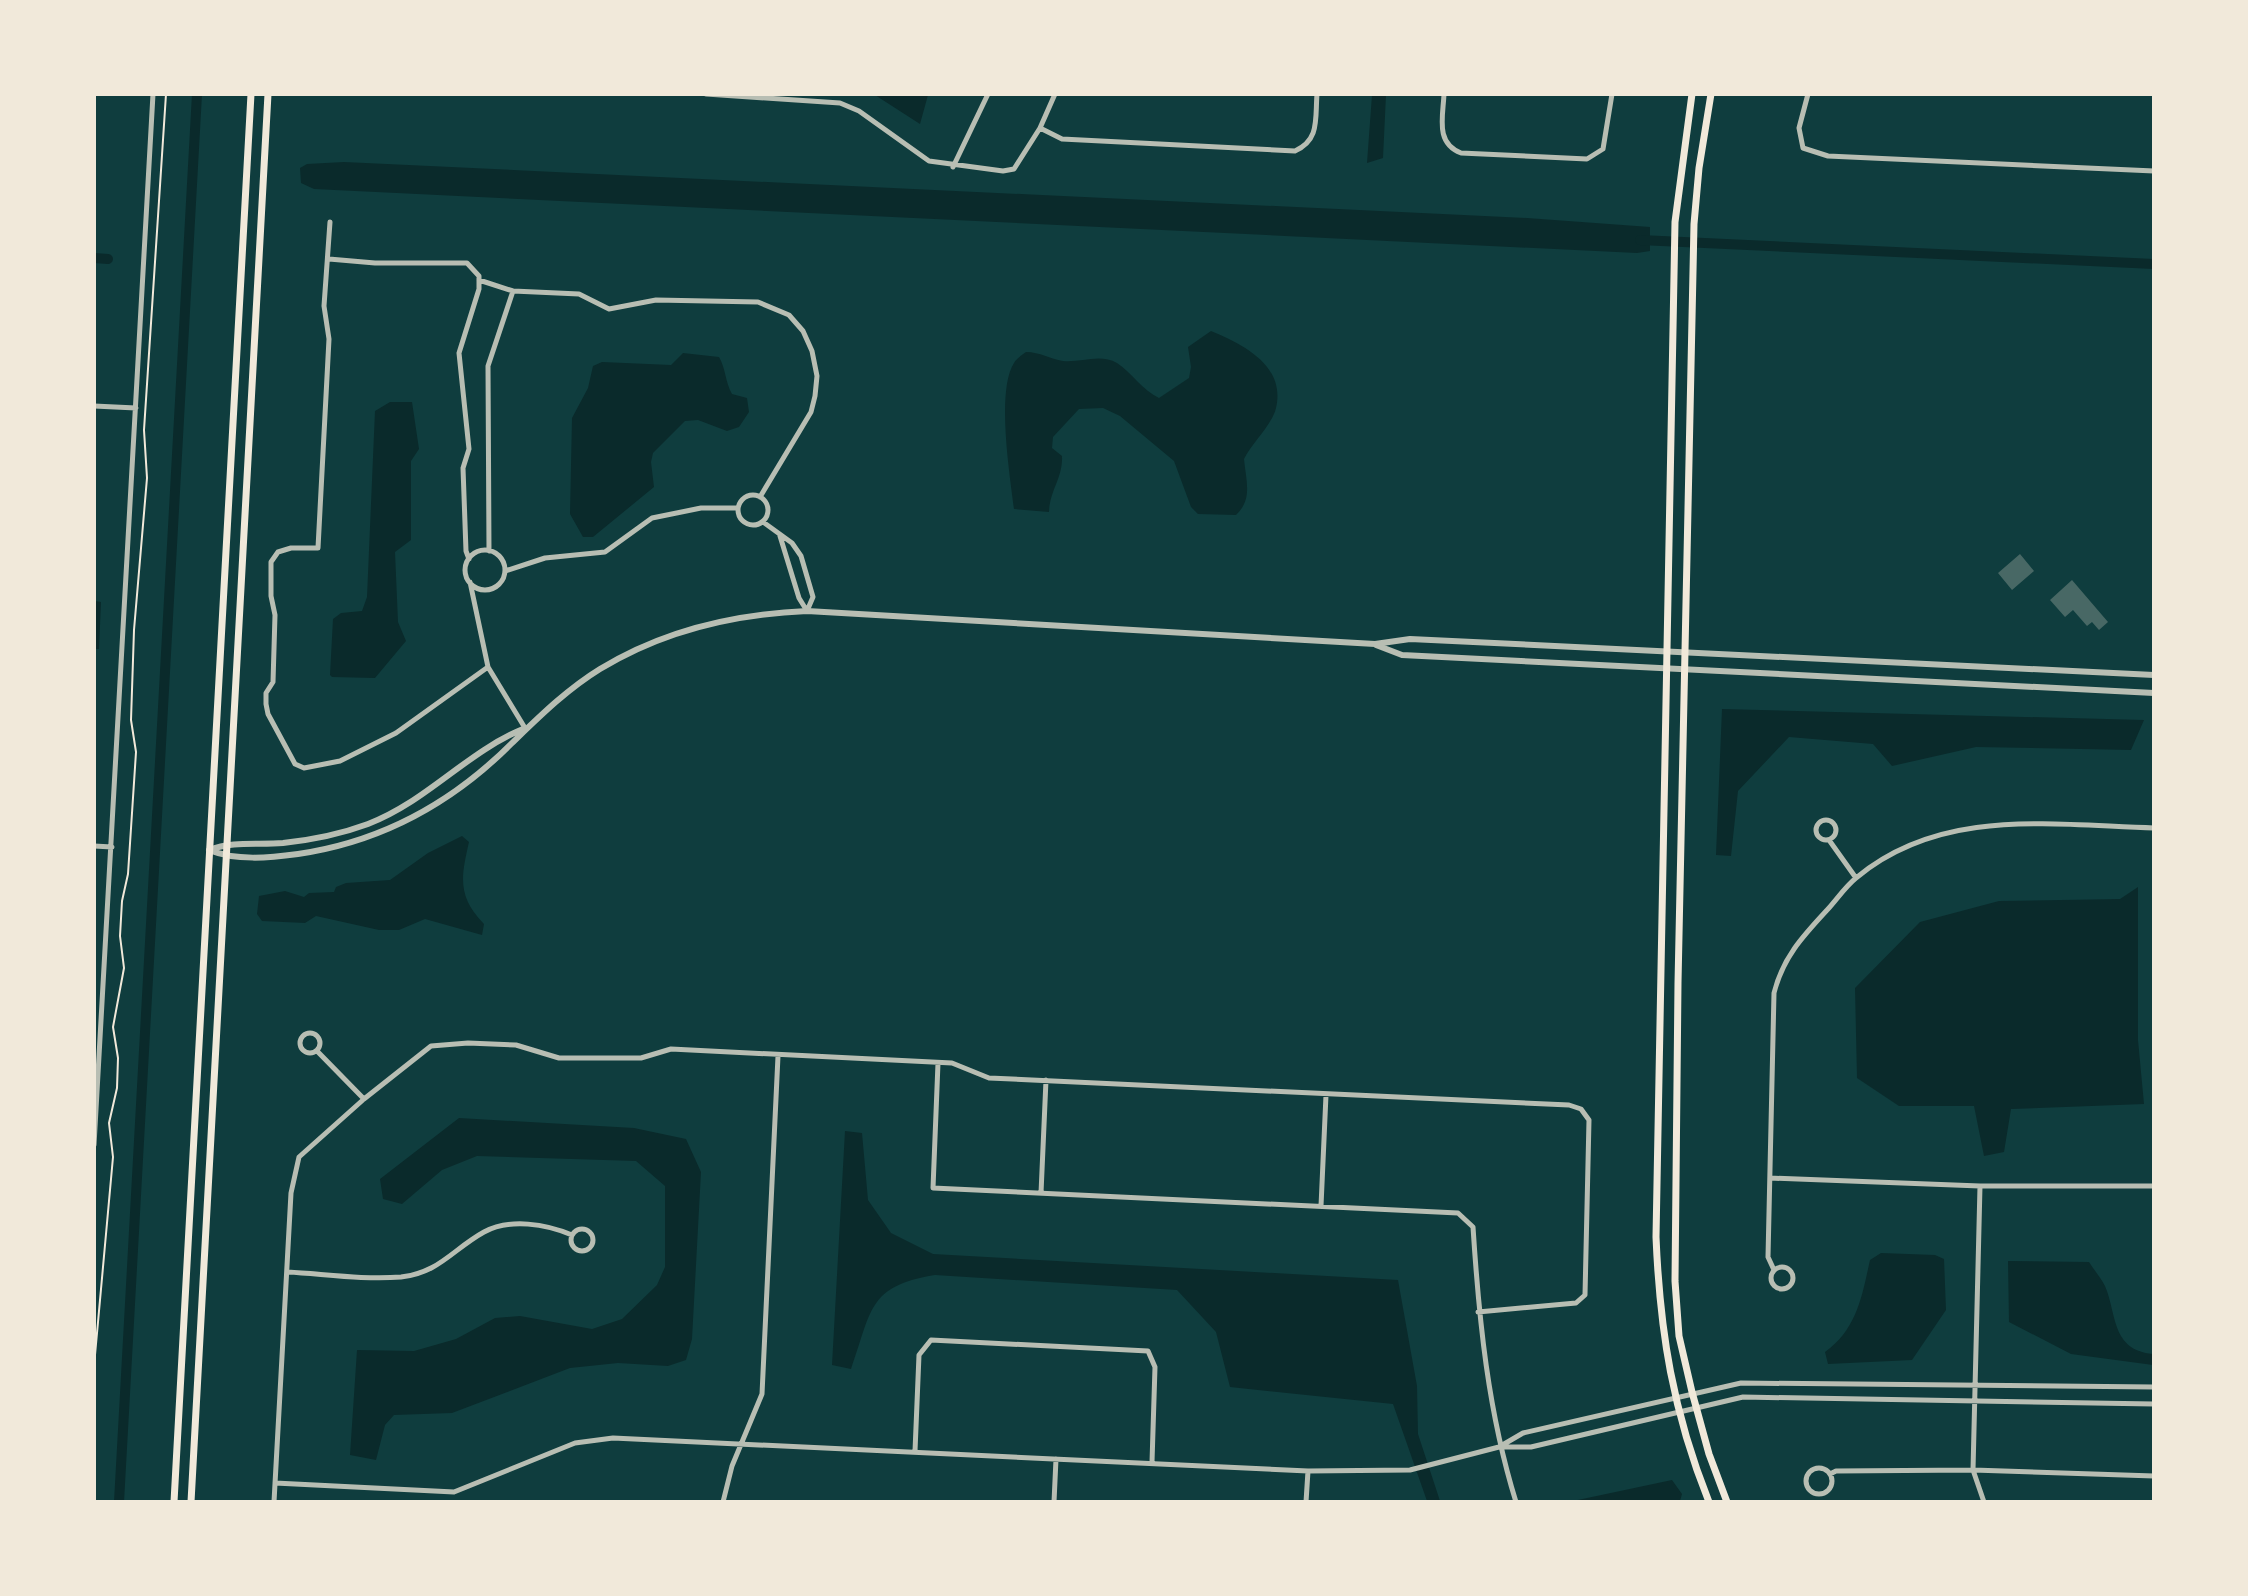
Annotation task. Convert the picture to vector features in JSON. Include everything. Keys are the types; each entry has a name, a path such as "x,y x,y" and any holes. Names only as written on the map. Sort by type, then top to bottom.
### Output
{"main road":[{"path":"174,1502 251,94"},
{"path":"191,1502 268,94"},
{"path":"1692,94 1675,222 1656,1237 1662,1338 1673,1396 1709,1502"},
{"path":"1711,94 1699,167 1694,224 1678,983 1675,1281 1679,1336 1692,1392 1709,1454 1727,1502"}],"street":[{"path":"94,1145 97,1064 113,846 153,94"},
{"path":"706,94 791,96 840,103 859,111 929,162 1003,171 1014,169 1040,128 1055,94"},
{"path":"953,167 988,94"},
{"path":"1040,128 1062,139 1295,151 1309,145 1314,136 1317,94"},
{"path":"1444,94 1442,137 1450,149 1461,153 1587,159 1603,149 1612,94"},
{"path":"1808,94 1799,128 1803,148 1828,156 2154,171"},
{"path":"330,222 324,306 330,338 318,548 291,548 278,552 271,562 271,596 275,615 272,682 266,693 268,714 295,764 304,768 340,761 396,733 488,667"},
{"path":"329,259 375,263 467,263 479,280 513,291 579,293 600,307 610,309 656,299 758,302 789,315 803,331 812,351 817,376 815,396 811,412 760,497"},
{"path":"479,280 459,353 469,449 463,474 466,551 469,559 466,571 488,667 525,728"},
{"path":"489,551 488,366 513,291"},
{"path":"94,406 136,408"},
{"path":"760,497 748,496 738,508 739,517 746,524 763,522 792,543 801,556 813,597 807,611"},
{"path":"760,497 768,510 763,522"},
{"path":"505,571 545,558 605,552 652,518 701,508 738,508"},
{"path":"780,536 799,598 807,611"},
{"path":"469,559 478,552 489,551 501,558 505,571 501,582 491,589 480,589 470,582"},
{"path":"209,850 225,857 285,856 317,851 388,830 453,792 511,744 525,728 598,670 665,637 734,617 807,611 1375,644 1410,639 2154,675"},
{"path":"1375,644 1402,655 2154,693"},
{"path":"209,850 226,844 284,843 325,836 383,818 445,780 502,737 525,728"},
{"path":"1774,1270 1782,1267 1789,1271 1793,1278 1789,1286 1781,1289 1774,1286 1771,1278 1774,1270 1768,1257 1774,993 1779,971 1790,950 1856,878 1924,837 1961,828 2005,823 2154,828"},
{"path":"1829,840 1856,878"},
{"path":"94,846 113,846"},
{"path":"274,1502 291,1193 299,1157 364,1099 431,1046 467,1042 516,1045 559,1058 641,1058 671,1049 952,1063 989,1078 1569,1105 1581,1109 1589,1120 1585,1295 1576,1303 1478,1312"},
{"path":"317,1051 364,1099"},
{"path":"723,1502 732,1466 762,1394 778,1056"},
{"path":"938,1063 933,1188 1458,1213 1474,1227 1478,1312 1499,1447 1516,1502"},
{"path":"1041,1193 1046,1080"},
{"path":"1321,1206 1326,1095"},
{"path":"1770,1178 1980,1186 2154,1186"},
{"path":"1980,1186 1973,1470 1984,1502"},
{"path":"288,1272 401,1277 434,1269 485,1232 514,1224 554,1227 572,1235"},
{"path":"577,1230 588,1230 594,1240 592,1247 586,1251 578,1251 571,1243 572,1235 577,1230"},
{"path":"915,1451 919,1355 931,1340 1148,1351 1155,1367 1152,1462"},
{"path":"1499,1447 1523,1433 1741,1382 2154,1387"},
{"path":"275,1483 454,1492 575,1443 613,1438 743,1442 1308,1471 1410,1470 1499,1447 1531,1447 1743,1396 2154,1404"},
{"path":"1054,1502 1056,1459"},
{"path":"1820,1468 1830,1474 1832,1482 1828,1490 1815,1493 1808,1488 1807,1480 1812,1470 1820,1468"},
{"path":"1830,1474 1836,1471 1973,1470 2154,1476"},
{"path":"1306,1502 1308,1471"}],"path":[{"path":"94,1366 102,1249 113,1157 109,1124 117,1088 118,1058 113,1027 124,968 120,936 122,901 128,874 136,752 131,720 134,630 147,478 144,430 166,94"}],"water":[{"path":"875,95 928,95 920,124"},
{"path":"1372,95 1386,95 1383,158 1367,163"},
{"path":"344,162 1527,218 1650,227 1650,251 1637,253 314,189 301,183 300,168 307,164"},
{"path":"1211,331 1236,342 1259,358 1268,368 1277,393 1274,414 1244,459 1247,496 1236,515 1198,514 1191,507 1174,461 1120,416 1103,408 1079,409 1053,437 1052,448 1062,456 1062,464 1049,512 1014,509 1005,413 1009,376 1018,359 1026,352 1063,361 1097,358 1110,360 1159,398 1189,378 1191,367 1188,347"},
{"path":"683,353 719,357 732,394 747,398 749,412 739,427 727,431 698,420 685,421 653,453 651,462 654,487 593,537 583,537 570,514 572,418 588,388 593,366 602,362 671,365"},
{"path":"390,402 412,402 419,449 411,461 411,540 395,552 398,622 406,641 375,678 332,677 333,619 341,613 362,611 367,597 375,411"},
{"path":"95,601 101,602 99,649 95,649"},
{"path":"1722,709 2144,720 2131,750 1976,747 1892,766 1873,744 1789,737 1738,791 1731,856 1716,855"},
{"path":"462,836 469,842 463,886 469,904 484,924 482,935 425,919 399,930 379,930 316,916 305,923 262,921 257,914 259,896 285,891 304,897 309,893 334,892 336,887 346,883 390,880 428,853"},
{"path":"2138,887 2138,1040 2144,1104 2011,1109 2004,1152 1984,1156 1974,1106 1899,1106 1857,1078 1855,988 1920,922 1999,901 2120,899"},
{"path":"459,1118 634,1128 686,1139 701,1172 692,1339 686,1360 668,1366 618,1363 570,1368 452,1413 394,1415 385,1425 376,1460 350,1455 357,1350 414,1351 456,1339 495,1318 520,1316 592,1329 622,1319 657,1285 665,1267 665,1186 636,1161 477,1156 442,1170 402,1204 383,1199 380,1179"},
{"path":"845,1131 862,1133 868,1200 891,1233 933,1254 1398,1280 1417,1386 1418,1434 1440,1501 1427,1501 1393,1404 1230,1387 1216,1332 1177,1290 935,1275 896,1286 884,1294 869,1317 851,1369 832,1365"},
{"path":"1881,1253 1935,1255 1944,1259 1946,1310 1912,1360 1828,1364 1825,1352 1836,1343 1851,1322 1861,1299 1870,1260"},
{"path":"2008,1261 2089,1262 2105,1286 2123,1338 2129,1346 2153,1354 2153,1365 2071,1354 2009,1322"},
{"path":"1672,1480 1682,1494 1680,1501 1573,1501"}],"building":[{"path":"2020,554 2034,571 2012,590 1998,573"},
{"path":"2072,580 2108,622 2099,630 2092,622 2087,626 2073,610 2065,617 2050,600"}],"waterway":[{"path":"119,1502 197,94"},
{"path":"1640,240 2154,264"},
{"path":"94,258 108,259"}]}
